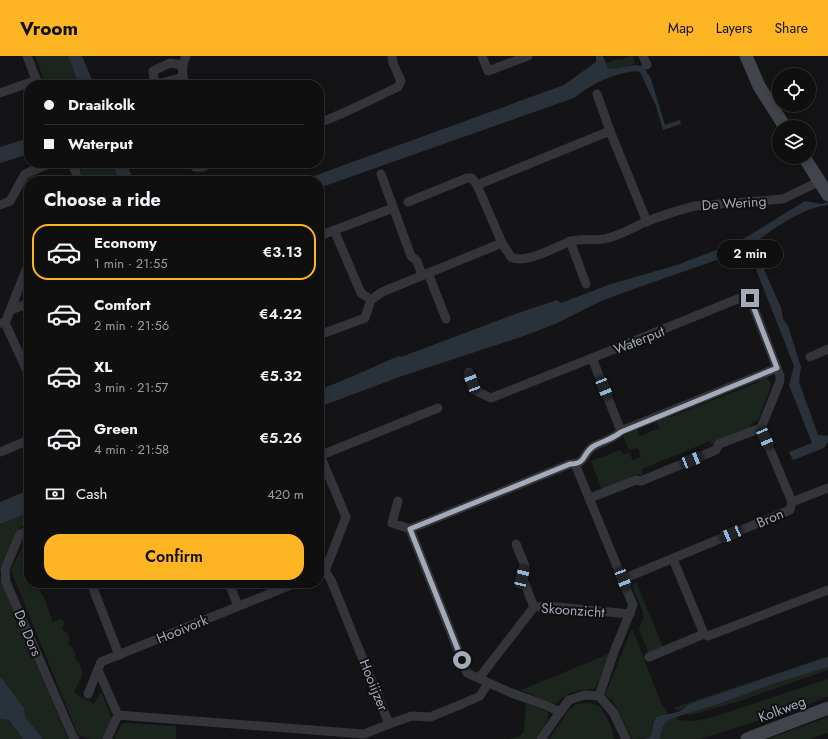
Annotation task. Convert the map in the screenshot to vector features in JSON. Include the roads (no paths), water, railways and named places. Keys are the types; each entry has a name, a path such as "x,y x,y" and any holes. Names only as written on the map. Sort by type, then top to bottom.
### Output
{"street":[{"path":"27,56 37,80"},
{"path":"324,121 398,87 401,81 393,63 392,56"},
{"path":"482,56 488,71 528,56"},
{"path":"643,56 647,65"},
{"path":"747,56 759,86 781,120"},
{"path":"155,80 153,71 170,63 184,60 184,80"},
{"path":"0,93 24,86"},
{"path":"597,94 610,132 647,222"},
{"path":"408,202 467,178 472,178 477,186 610,132"},
{"path":"809,164 828,195"},
{"path":"0,205 10,201 25,174 39,168"},
{"path":"381,174 392,208 411,256 417,261 425,274 446,319"},
{"name":"De Wering","path":"477,186 502,243 511,257 520,260 541,254 570,241 580,239 597,240 609,238 681,209 695,206 783,199 820,181"},
{"path":"324,234 392,208"},
{"path":"334,230 362,294 371,300"},
{"path":"570,241 586,284"},
{"path":"324,333 365,318 371,300 382,292 502,243"},
{"path":"24,275 11,310 3,323 24,365"},
{"name":"Waterput","path":"469,372 476,391 490,398 745,296 750,298 780,376 780,381 761,428"},
{"path":"11,310 24,305"},
{"path":"810,357 828,349"},
{"path":"592,358 621,432"},
{"path":"398,501 392,523 410,529 570,464 581,462 592,447 616,437 621,432 777,368"},
{"path":"324,453 438,408"},
{"path":"590,498 636,480 642,481 716,450 719,444 761,428"},
{"name":"Bron","path":"623,579 790,510 792,502 761,428"},
{"path":"0,452 24,442"},
{"path":"575,464 633,605 599,696"},
{"path":"324,465 346,517 324,568"},
{"path":"792,502 828,488"},
{"path":"410,529 468,673 488,683 546,705 560,712"},
{"name":"De Dors","path":"24,533 20,534 4,568 6,582 75,739"},
{"path":"516,544 525,566 522,577 534,607"},
{"path":"673,559 704,634"},
{"name":"Hooiijzer","path":"118,715 364,734 389,724 331,580 324,575"},
{"path":"93,588 119,655"},
{"path":"231,588 238,606"},
{"name":"Hooivork","path":"88,694 101,662 283,588"},
{"path":"649,657 704,634 708,636 828,590"},
{"name":"Skoonzicht","path":"479,678 534,607 547,606 630,614"},
{"path":"98,670 118,715 107,739"},
{"path":"389,724 412,716 430,717 480,696 488,683"},
{"path":"541,739 570,700 584,695 599,696 613,712 626,739"},
{"name":"Kolkweg","path":"747,739 828,708"},
{"path":"616,718 618,739"}]}
